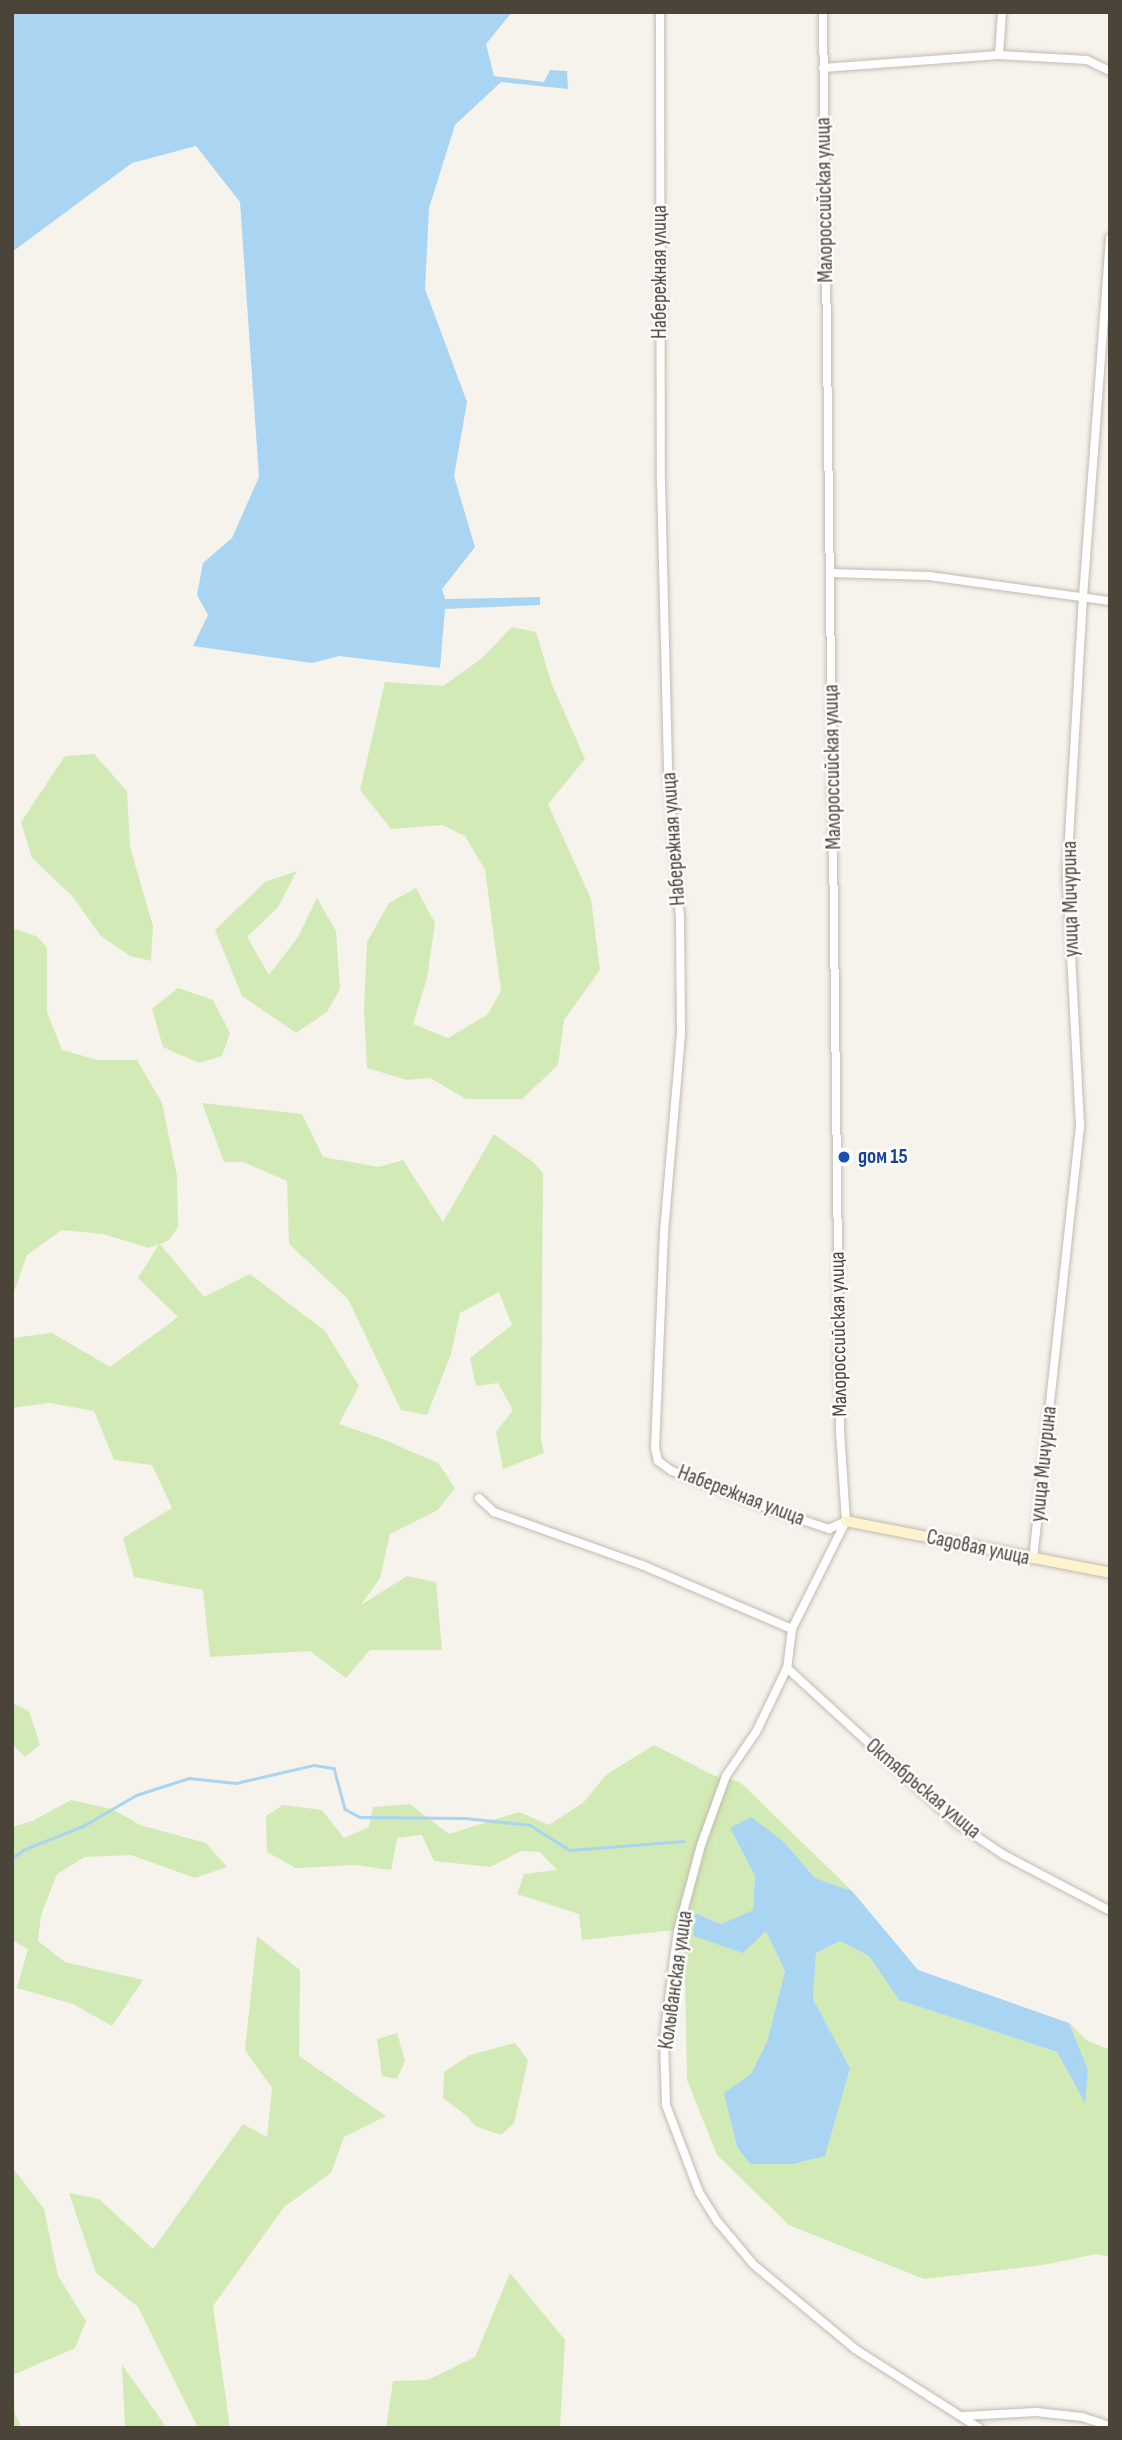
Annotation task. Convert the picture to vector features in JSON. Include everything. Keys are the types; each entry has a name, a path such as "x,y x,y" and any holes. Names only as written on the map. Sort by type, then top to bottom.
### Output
{"street":[{"name":"Набережная улица","path":"660,12 661,481 668,769 680,918 681,1034 664,1233 655,1448 658,1461 672,1471 778,1512 829,1529 846,1521"},
{"name":"Малороссийская улица","path":"823,12 840,1431 846,1521"},
{"path":"999,55 1002,12"},
{"path":"823,68 999,55 1087,60 1110,71"},
{"name":"улица Мичурина","path":"1033,1559 1080,1125 1067,873 1083,597 1110,238"},
{"path":"830,573 929,576 1110,601"},
{"path":"479,1498 494,1512 642,1565 792,1629"},
{"name":"Садовая улица","path":"846,1521 1110,1573"},
{"name":"Колыванская улица","path":"846,1521 792,1629 787,1668 755,1732 726,1776 701,1845 676,1944 664,2039 666,2105 699,2192 718,2222 754,2265 855,2349 979,2428"},
{"name":"Октябрьская улица","path":"787,1668 955,1822 1015,1861 1110,1911"},
{"path":"964,2416 1036,2412 1082,2417 1110,2426"}],"green space":[{"path":"512,627 536,632 551,682 585,759 548,804 591,899 600,970 564,1020 558,1065 522,1099 466,1099 430,1078 407,1080 367,1068 364,1009 367,942 389,903 416,888 435,923 427,978 413,1024 448,1038 487,1015 501,991 485,870 465,836 442,825 391,829 360,790 385,682 443,686 481,659"},
{"path":"94,754 127,791 130,847 153,926 151,961 130,956 101,936 73,897 32,858 21,822 65,756"},
{"path":"297,871 278,907 247,937 269,975 298,937 317,898 336,931 340,989 327,1012 296,1033 242,996 215,930 265,882"},
{"path":"16,929 38,937 47,948 47,1012 62,1050 98,1060 137,1060 162,1103 177,1176 178,1227 169,1240 160,1244 204,1297 250,1274 325,1331 359,1386 339,1424 438,1463 455,1488 438,1510 390,1534 380,1578 361,1605 407,1576 436,1582 442,1650 370,1650 346,1678 310,1651 210,1657 203,1590 134,1577 123,1538 172,1508 152,1465 114,1460 94,1411 49,1403 12,1408 12,1338 52,1333 110,1367 178,1317 138,1278 159,1244 149,1248 103,1234 62,1230 27,1255 12,1298 12,932"},
{"path":"178,988 213,1000 230,1033 222,1056 199,1063 163,1047 152,1009"},
{"path":"202,1103 302,1114 323,1157 379,1167 403,1160 443,1222 494,1134 533,1162 543,1173 541,1441 544,1453 503,1469 496,1432 513,1410 498,1383 476,1386 470,1358 512,1325 499,1292 460,1313 451,1354 427,1415 401,1410 348,1299 289,1244 287,1181 243,1162 224,1162"},
{"path":"12,1703 29,1711 40,1745 25,1757 12,1744"},
{"path":"654,1745 715,1776 740,1782 852,1891 815,1878 784,1842 730,1828 755,1876 753,1910 721,1924 695,1913 693,1936 766,1930 785,1971 767,2042 731,2122 737,2147 750,2164 792,2164 850,2068 813,1999 816,1953 840,1941 869,1956 899,2000 1057,2052 1084,2101 1088,2070 1069,2023 1086,2040 1110,2050 1110,2257 1096,2254 1043,2265 924,2279 789,2225 717,2155 687,2080 684,1929 582,1940 579,1914 517,1894 524,1874 557,1870 540,1852 521,1851 490,1867 434,1861 422,1835 397,1838 391,1870 355,1865 296,1868 267,1852 266,1816 283,1805 322,1810 344,1838 369,1827 373,1807 410,1804 449,1834 519,1812 549,1825 584,1802 606,1775"},
{"path":"71,1800 112,1809 140,1825 206,1843 227,1867 195,1878 131,1855 85,1857 57,1874 41,1915 38,1941 65,1962 143,1980 112,2026 73,2004 17,1988 28,1949 12,1940 12,1827 32,1821"},
{"path":"257,1936 300,1970 299,2056 386,2116 344,2137 331,2173 284,2207 213,2306 230,2428 198,2428 138,2307 96,2273 69,2193 99,2199 153,2249 243,2124 267,2137 272,2088 245,2050"},
{"path":"397,2033 405,2061 397,2079 382,2076 377,2039"},
{"path":"515,2043 528,2060 514,2123 501,2135 475,2126 467,2116 443,2098 444,2072 470,2055"},
{"path":"12,2167 44,2209 58,2276 86,2321 75,2348 13,2375 15,2414 22,2428 12,2428"},
{"path":"510,2273 565,2340 560,2428 386,2428 393,2381 428,2380 475,2357"},
{"path":"122,2365 167,2428 125,2428"}],"water":[{"path":"12,12 512,12 486,44 494,76 544,82 550,70 567,71 568,89 501,82 455,125 429,208 425,289 467,402 454,476 475,547 442,589 445,599 540,597 540,605 445,609 440,668 339,656 312,663 193,646 208,615 197,595 203,563 232,538 259,477 240,202 196,146 132,163 12,252"},
{"path":"751,1817 784,1842 815,1878 852,1891 918,1970 1069,2023 1088,2070 1085,2103 1057,2052 899,2000 869,1956 840,1941 816,1953 813,1999 850,2068 825,2156 792,2164 750,2164 737,2147 724,2093 751,2074 767,2042 785,1971 766,1931 743,1953 693,1936 695,1913 721,1924 753,1910 755,1876 730,1828"}],"waterway":[{"path":"12,1858 23,1850 83,1826 136,1795 189,1778 236,1783 314,1765 334,1768 345,1809 360,1817 465,1818 530,1825 570,1850 684,1841"}],"place":[{"name":"дом 15","path":"844,1157"}]}
